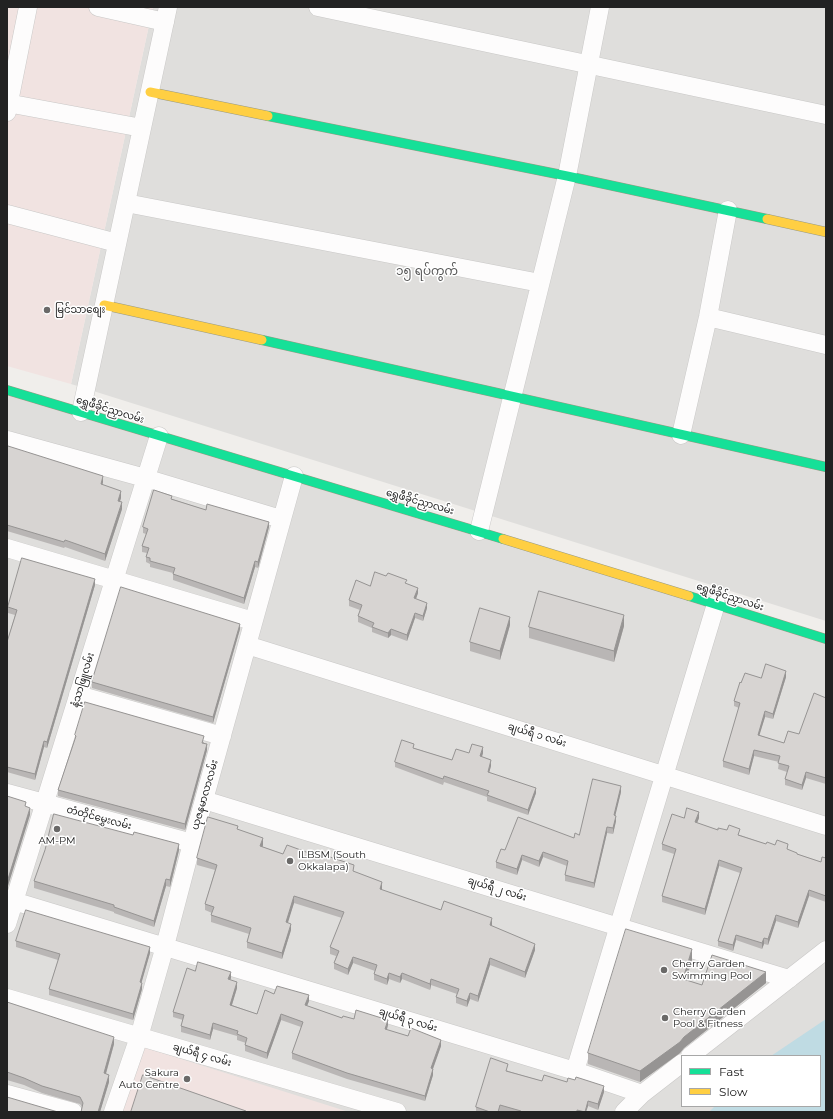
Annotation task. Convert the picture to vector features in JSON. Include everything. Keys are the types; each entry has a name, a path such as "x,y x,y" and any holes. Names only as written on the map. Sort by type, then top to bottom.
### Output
{"street":[{"path":"28,7 8,106 142,128"},
{"path":"81,412 166,15 98,7"},
{"path":"318,7 826,115"},
{"path":"479,531 567,176 600,7"},
{"path":"150,92 567,176 826,232"},
{"path":"126,203 540,283"},
{"path":"681,435 708,317 728,210"},
{"path":"7,214 117,243"},
{"path":"104,305 826,467"},
{"path":"708,317 826,345"},
{"name":"ရွှေဖီခိုင်ညှာလမ်း","path":"7,390 479,531 826,639"},
{"name":"နံ့သာဖြူလမ်း","path":"7,924 10,900 44,803 158,436"},
{"path":"7,440 145,478 281,519"},
{"name":"ယုဇနမာလာလမ်း","path":"113,1112 169,947 192,843 294,476"},
{"path":"7,548 253,621"},
{"path":"575,1071 716,604"},
{"name":"ချယ်ရီ ၁ လမ်း","path":"247,645 826,826"},
{"path":"78,695 222,736"},
{"name":"တံတိုင်မွှေးလမ်း","path":"7,793 192,843"},
{"name":"ချယ်ရီ ၂ လမ်း","path":"204,800 789,979"},
{"path":"10,900 169,947"},
{"name":"ချယ်ရီ ၃ လမ်း","path":"169,947 575,1071 642,1094"},
{"path":"691,1055 826,950"},
{"name":"ချယ်ရီ ၄ လမ်း","path":"7,998 397,1112"},
{"path":"624,1112 642,1094 681,1063"},
{"path":"7,1094 73,1112"}],"shaded area":[{"path":"7,7 153,7 71,384 7,366"},
{"path":"153,7 826,7 826,621 71,384"},
{"path":"7,393 826,643 826,1036 800,1055 681,1055 681,1107 730,1107 723,1112 7,1112"},
{"name":"Sakura Auto Centre","path":"140,1046 349,1112 120,1112"}],"water":[{"path":"826,1019 826,1112 709,1112 714,1107 821,1107 821,1055 772,1055"}],"building":[{"path":"8,446 103,476 101,484 121,491 118,501 122,502 105,554 65,540 64,542 7,525"},
{"path":"154,490 172,496 171,499 206,510 207,504 269,522 258,562 255,561 244,598 173,574 175,568 150,561 150,558 146,557 149,548 142,546 148,529 143,527"},
{"path":"22,558 95,579 47,742 44,741 35,774 7,767 7,642 17,610 8,607"},
{"path":"375,572 386,576 388,573 407,580 405,583 418,588 414,598 427,603 423,616 415,613 407,635 391,629 388,633 372,627 374,623 358,616 362,605 349,600 356,580 370,586"},
{"path":"121,587 240,624 213,717 92,682"},
{"path":"539,591 624,615 614,651 529,627"},
{"path":"480,608 510,617 500,651 470,642"},
{"path":"766,664 786,671 773,714 765,711 758,735 784,743 788,731 799,734 814,693 826,698 826,778 806,772 802,785 785,779 789,766 778,763 780,756 754,750 749,769 723,761 740,703 734,701 740,682 741,683 745,673 761,678"},
{"path":"85,702 204,736 202,743 207,744 185,824 58,790 76,736 75,735"},
{"path":"402,740 414,744 413,748 452,760 456,749 469,753 472,744 483,747 480,756 491,760 488,772 536,788 528,810 487,795 489,791 444,776 443,779 395,762"},
{"path":"593,779 621,786 614,815 616,816 613,828 607,827 594,883 565,875 568,861 543,852 539,861 522,855 517,869 496,862 501,849 505,850 518,817 574,838 575,833 579,835"},
{"path":"7,796 26,802 25,806 30,808 7,880"},
{"path":"687,808 699,812 695,822 718,830 718,828 727,830 729,825 740,829 738,835 766,844 767,842 775,845 777,840 788,844 787,849 797,854 821,862 822,857 826,858 826,896 809,890 798,922 776,915 768,939 764,938 762,943 736,935 733,945 718,941 742,868 719,860 705,909 662,896 676,849 662,844 672,814 684,818"},
{"path":"54,814 133,835 134,832 179,844 170,880 166,879 154,921 114,907 114,905 34,881 45,850"},
{"path":"208,817 238,826 237,829 263,838 260,846 283,854 287,845 320,857 321,854 354,865 353,871 382,882 380,889 441,910 444,901 492,918 490,925 535,944 525,972 490,958 478,996 470,993 467,1001 456,997 459,989 431,979 430,984 402,973 400,977 389,973 387,979 374,974 377,965 353,957 348,969 334,963 339,951 330,947 344,912 294,896 286,922 291,924 282,953 247,942 251,928 211,915 214,907 205,904 217,865 197,858"},
{"path":"26,910 150,947 133,1014 49,989 60,954 16,941"},
{"name":"Cherry Garden Pool & Fitness","path":"626,929 692,949 683,979 702,985 712,955 766,972 684,1037 680,1042 640,1071 588,1053"},
{"path":"198,962 231,972 228,979 237,982 230,1005 257,1014 265,990 274,994 277,986 309,995 305,1005 342,1018 343,1016 354,1019 356,1010 388,1020 385,1029 408,1036 411,1028 441,1040 431,1068 433,1069 425,1096 347,1073 292,1053 303,1022 281,1014 267,1053 245,1045 247,1038 237,1034 238,1031 213,1023 210,1035 181,1026 184,1015 173,1012 187,968 195,971"},
{"path":"7,1002 114,1037 104,1073 109,1075 98,1112 81,1112 83,1103 80,1097 42,1086 7,1072"},
{"path":"491,1058 508,1064 506,1071 542,1081 544,1075 567,1082 568,1078 575,1080 576,1077 604,1086 598,1104 588,1101 585,1112 577,1110 577,1112 521,1112 500,1105 498,1112 490,1112 476,1107"},
{"path":"143,1075 246,1111 131,1112"},
{"path":"7,1097 58,1112 7,1112"}],"traffic: fast":[{"path":"268,116 567,176 767,219"},
{"path":"262,340 826,467"},
{"path":"7,390 503,539"},
{"path":"689,596 826,639"}],"traffic: slow":[{"path":"150,92 268,116"},
{"path":"767,219 826,232"},
{"path":"104,305 262,340"},
{"path":"503,539 689,596"}],"place":[{"name":"မြင်သာစျေး","path":"47,310"},
{"name":"AM-PM","path":"57,829"},
{"name":"ILBSM (South Okkalapa)","path":"290,861"},
{"name":"Cherry Garden Swimming Pool","path":"664,970"},
{"name":"Cherry Garden Pool & Fitness","path":"665,1018"},
{"name":"Sakura Auto Centre","path":"187,1079"}],"district":[{"name":"၁၅ ရပ်ကွက်","path":"427,271"}]}
